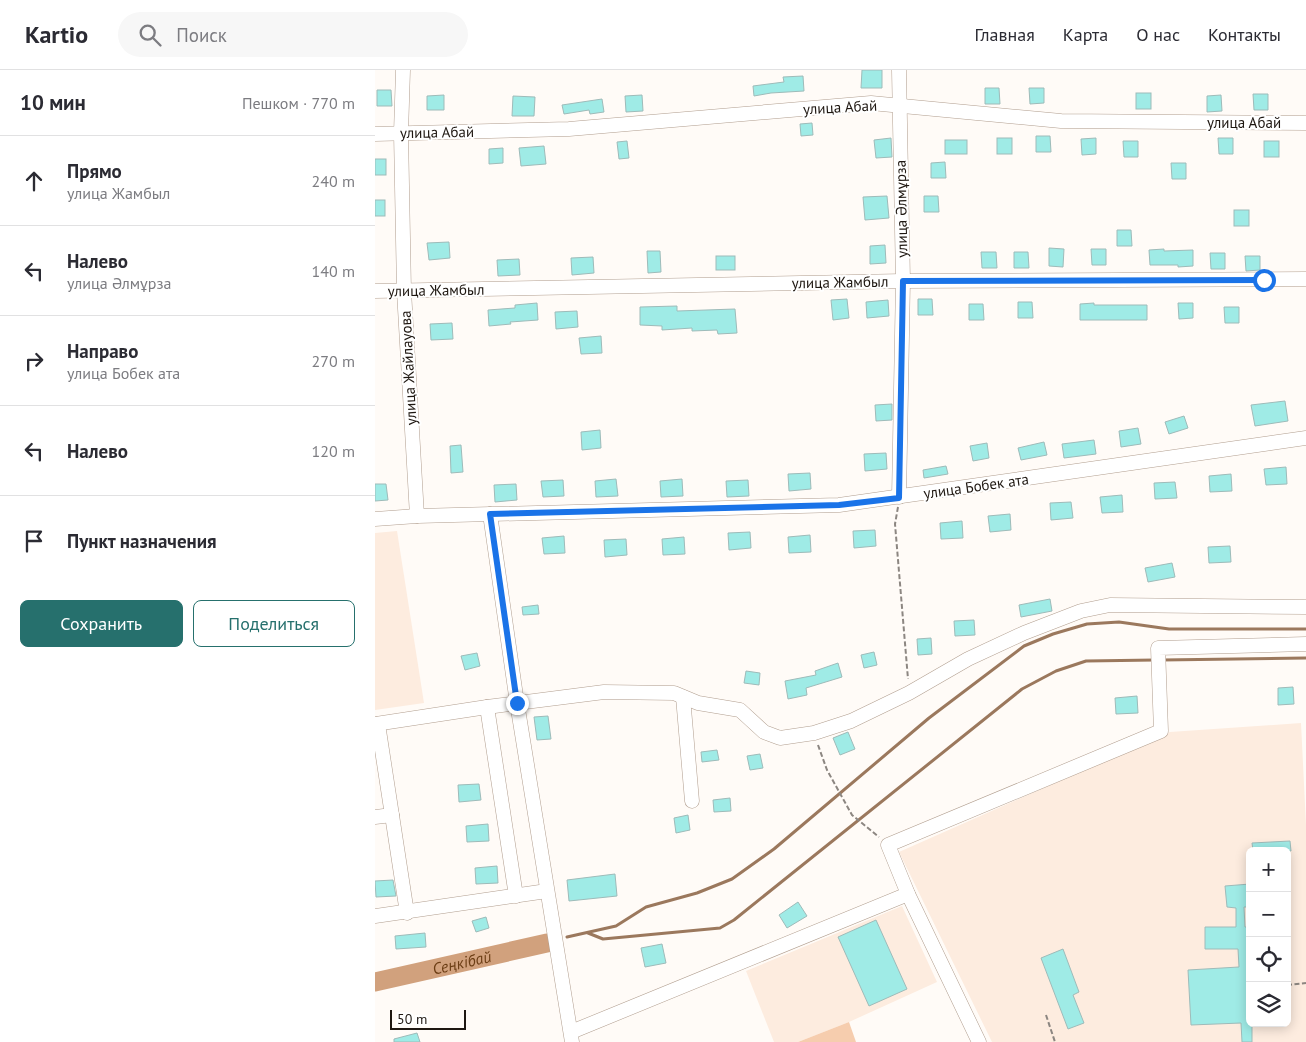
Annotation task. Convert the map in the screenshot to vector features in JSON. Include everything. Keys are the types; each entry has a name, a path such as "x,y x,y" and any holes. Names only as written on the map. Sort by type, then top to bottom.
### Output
{"street":[{"name":"улица Жайлауова","path":"403,70 401,133 403,291 417,516"},
{"name":"улица Әлмұрза","path":"899,70 903,281 899,498"},
{"name":"улица Абай","path":"375,134 569,130 871,103 1061,121 1306,123"},
{"name":"улица Жамбыл","path":"375,291 903,281 1306,280"},
{"name":"улица Бобек ата","path":"375,519 417,516 839,505 899,498 1306,438"},
{"path":"490,514 517,703 572,1037 908,894"},
{"path":"407,913 377,724 604,692 674,693 698,703 740,710 765,732 780,738 814,733 851,721 909,693 968,659 1081,611 1110,605 1306,607"},
{"path":"979,1042 908,894 888,845 1161,731 1158,648 1306,644"},
{"path":"683,697 692,801"},
{"path":"487,707 516,896"},
{"path":"375,817 392,815"},
{"path":"375,916 547,892"}],"path":[{"path":"899,498 895,524 909,693"},
{"path":"814,733 827,770 852,815 888,845"},
{"path":"1291,985 1306,983"},
{"path":"1046,1015 1055,1042"}],"shaded area":[{"path":"397,531 424,703 375,710 375,533"},
{"path":"1301,723 1306,825 1306,1042 992,1042 899,852 1170,732"},
{"path":"902,906 937,982 849,1022 798,1042 774,1042 746,971"},
{"path":"849,1022 856,1042 798,1042"}],"building":[{"path":"862,70 882,70 882,88 861,88"},
{"path":"803,76 804,91 754,96 753,86 784,82 783,77"},
{"path":"985,88 999,88 1000,104 985,104"},
{"path":"1029,88 1044,88 1044,103 1030,104"},
{"path":"377,90 391,90 392,106 377,106"},
{"path":"1136,93 1151,93 1151,109 1136,109"},
{"path":"1253,94 1268,94 1268,110 1254,110"},
{"path":"444,95 444,110 427,110 427,96"},
{"path":"642,95 643,111 626,112 625,96"},
{"path":"1221,95 1222,111 1207,112 1207,96"},
{"path":"513,96 535,97 534,116 512,116"},
{"path":"602,99 604,112 590,114 589,110 564,114 562,105"},
{"path":"812,123 813,135 801,136 800,124"},
{"path":"1036,136 1050,136 1051,152 1036,152"},
{"path":"891,138 892,157 876,158 874,140"},
{"path":"997,138 1012,138 1012,154 997,154"},
{"path":"1096,138 1096,154 1082,155 1081,139"},
{"path":"1218,138 1233,138 1233,154 1219,154"},
{"path":"945,140 967,140 967,154 945,154"},
{"path":"627,141 629,158 619,159 617,142"},
{"path":"1123,141 1138,141 1138,157 1124,157"},
{"path":"1264,141 1279,141 1279,157 1264,157"},
{"path":"544,146 546,164 521,166 519,148"},
{"path":"503,148 503,163 489,164 489,149"},
{"path":"375,159 386,159 386,175 375,175"},
{"path":"945,162 946,178 931,178 931,163"},
{"path":"1171,163 1186,163 1186,179 1172,179"},
{"path":"887,196 889,218 865,220 863,197"},
{"path":"924,196 938,196 939,212 924,212"},
{"path":"375,200 385,200 385,216 375,216"},
{"path":"1234,210 1249,210 1249,226 1234,226"},
{"path":"1117,230 1131,230 1132,246 1117,246"},
{"path":"449,242 450,258 429,260 427,243"},
{"path":"885,245 886,263 870,264 870,246"},
{"path":"1049,248 1064,249 1063,267 1049,266"},
{"path":"1091,249 1106,249 1106,265 1092,265"},
{"path":"1164,249 1164,251 1193,250 1193,266 1150,265 1149,250"},
{"path":"647,251 660,251 661,272 648,273"},
{"path":"981,252 996,252 997,268 982,268"},
{"path":"1014,252 1028,252 1029,268 1014,268"},
{"path":"1210,253 1225,253 1225,269 1211,269"},
{"path":"716,256 735,256 735,270 716,270"},
{"path":"1245,256 1260,256 1260,270 1246,271"},
{"path":"593,257 594,273 572,275 571,258"},
{"path":"519,259 520,275 498,276 497,260"},
{"path":"847,299 849,318 833,320 831,300"},
{"path":"918,299 932,299 933,315 918,315"},
{"path":"888,300 889,316 867,318 866,302"},
{"path":"1018,302 1032,302 1033,318 1018,318"},
{"path":"537,303 538,320 489,326 488,310 515,308 515,305"},
{"path":"1094,303 1094,305 1147,305 1147,320 1080,320 1080,304"},
{"path":"1178,303 1193,303 1193,318 1179,319"},
{"path":"969,304 983,304 984,320 969,320"},
{"path":"677,306 677,311 735,309 737,333 718,334 717,330 692,331 692,328 662,330 662,326 640,325 640,307"},
{"path":"1224,307 1239,307 1239,323 1225,323"},
{"path":"577,311 578,327 556,329 555,312"},
{"path":"452,323 453,339 431,340 430,324"},
{"path":"601,336 602,353 581,354 579,338"},
{"path":"1285,401 1288,421 1255,426 1251,405"},
{"path":"892,404 892,420 876,421 875,405"},
{"path":"1184,416 1188,428 1169,434 1165,422"},
{"path":"1138,428 1141,444 1121,447 1119,431"},
{"path":"600,430 601,448 582,450 581,432"},
{"path":"1094,440 1096,454 1064,458 1062,444"},
{"path":"1044,442 1047,455 1021,460 1018,448"},
{"path":"987,443 989,458 973,461 970,446"},
{"path":"461,445 463,472 451,473 450,446"},
{"path":"886,453 887,469 865,471 864,454"},
{"path":"946,466 948,474 924,478 923,470"},
{"path":"1286,467 1287,484 1266,485 1264,469"},
{"path":"810,473 811,489 789,491 788,474"},
{"path":"1231,474 1232,491 1210,492 1209,476"},
{"path":"616,479 618,496 596,497 595,481"},
{"path":"682,479 683,496 661,497 660,481"},
{"path":"563,480 564,496 543,497 541,481"},
{"path":"748,480 749,496 727,497 726,481"},
{"path":"1175,482 1177,498 1155,499 1154,483"},
{"path":"375,484 386,484 388,500 375,501"},
{"path":"516,484 517,500 495,502 494,485"},
{"path":"1122,495 1123,512 1102,513 1100,497"},
{"path":"1071,502 1073,518 1051,520 1050,503"},
{"path":"1010,514 1011,530 990,532 988,516"},
{"path":"962,521 963,538 941,539 940,523"},
{"path":"875,530 876,546 854,548 853,531"},
{"path":"750,532 751,548 729,550 728,533"},
{"path":"810,535 811,552 789,553 788,537"},
{"path":"564,536 565,553 544,554 542,538"},
{"path":"684,537 685,554 663,555 662,539"},
{"path":"626,539 627,555 605,557 604,540"},
{"path":"1230,546 1231,562 1209,563 1208,547"},
{"path":"1172,563 1175,577 1148,582 1145,568"},
{"path":"1050,599 1052,611 1021,617 1019,605"},
{"path":"538,605 539,614 523,615 522,607"},
{"path":"974,620 975,635 955,636 954,621"},
{"path":"931,638 932,654 918,655 917,639"},
{"path":"874,652 877,665 864,668 861,655"},
{"path":"477,653 480,666 465,670 461,656"},
{"path":"838,663 842,677 806,688 807,695 788,699 785,681 816,675 815,671"},
{"path":"746,671 760,673 759,685 744,683"},
{"path":"1293,687 1294,704 1278,705 1278,688"},
{"path":"1137,696 1138,713 1116,714 1115,698"},
{"path":"548,716 551,739 537,740 534,717"},
{"path":"848,732 855,749 840,755 833,738"},
{"path":"717,750 719,760 702,762 701,752"},
{"path":"760,754 763,768 750,770 747,756"},
{"path":"479,784 481,800 459,802 458,785"},
{"path":"730,798 731,811 714,812 713,800"},
{"path":"688,815 690,830 676,833 674,818"},
{"path":"488,824 489,841 467,842 466,826"},
{"path":"1290,841 1291,847 1252,847 1252,843"},
{"path":"497,866 498,883 476,884 475,868"},
{"path":"615,874 617,896 569,901 567,880"},
{"path":"393,880 396,896 376,897 375,881"},
{"path":"1246,884 1246,907 1244,907 1246,927 1246,1027 1252,1027 1252,1042 1242,1042 1241,1023 1191,1025 1188,970 1239,967 1238,949 1205,949 1205,927 1236,927 1236,908 1227,907 1225,886"},
{"path":"798,902 807,916 787,928 779,915"},
{"path":"486,917 489,928 476,932 472,921"},
{"path":"876,920 907,989 869,1006 838,937"},
{"path":"425,933 426,947 396,949 395,936"},
{"path":"662,944 666,963 645,967 641,948"},
{"path":"1063,949 1079,992 1073,995 1084,1023 1068,1029 1041,958"},
{"path":"417,1033 420,1042 394,1042 394,1039"}],"waterway":[{"path":"567,937 616,926 646,907 697,893 732,879 774,849 929,718 1024,646 1053,634 1087,624 1119,622 1169,629 1306,629"},
{"path":"1162,660 1306,658"},
{"path":"588,933 603,939 720,928 734,920 1022,689 1056,671 1086,661 1155,660"},
{"name":"Сеңкібай","path":"375,982 547,943"}],"route":[{"path":"517,703 490,514 839,505 899,498 903,281 1264,280"}]}
